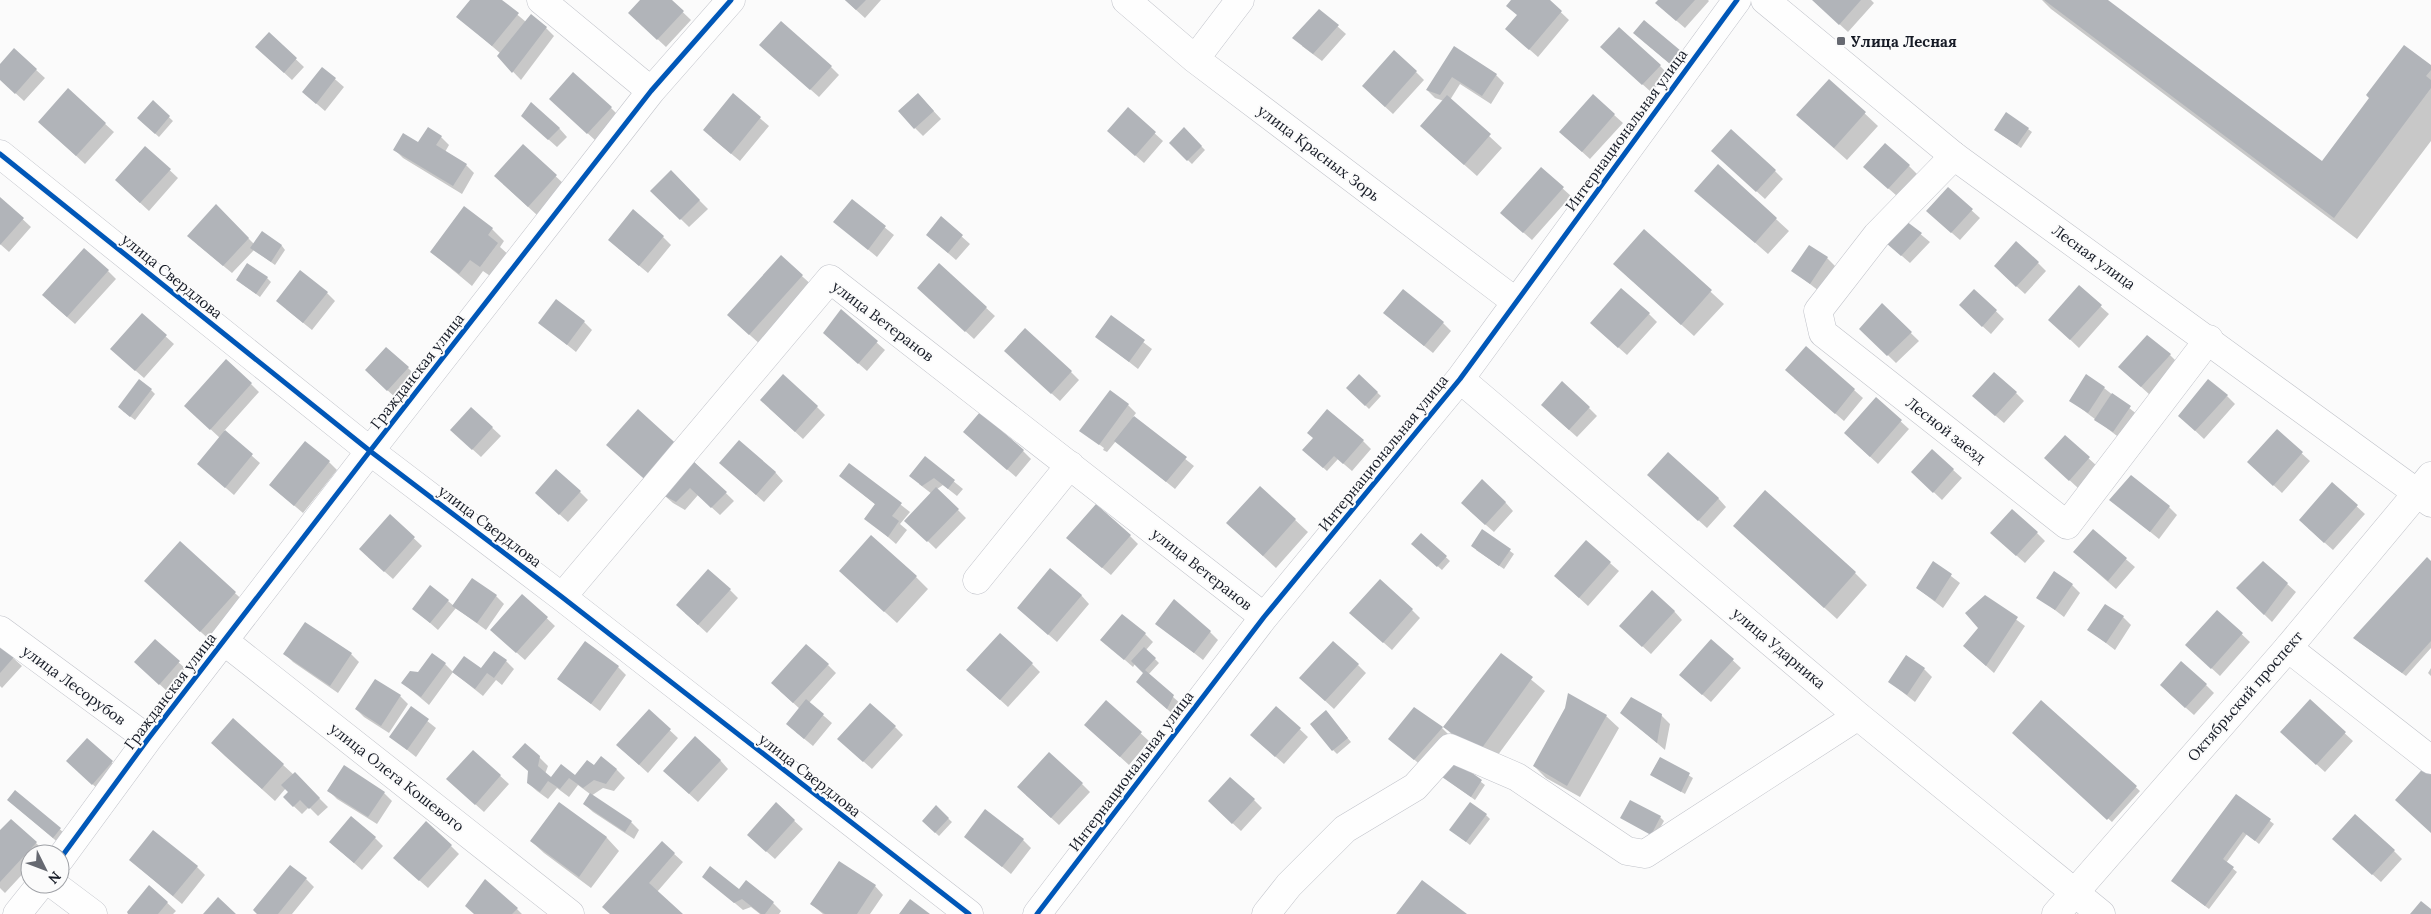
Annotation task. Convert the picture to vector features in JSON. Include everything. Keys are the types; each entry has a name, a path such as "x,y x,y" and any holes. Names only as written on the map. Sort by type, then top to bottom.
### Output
{"street":[{"path":"541,0 651,91"},
{"name":"Гражданская улица","path":"70,845 148,739 651,91 731,0"},
{"name":"улица Красных Зорь","path":"1126,0 1195,59 1516,302"},
{"path":"1195,59 1240,0"},
{"name":"Интернациональная улица","path":"1037,914 1264,617 1460,378 1737,0"},
{"name":"Лесная улица","path":"1765,0 1954,156 2209,339 2426,490"},
{"name":"улица Свердлова","path":"0,154 370,451 562,597 969,914"},
{"name":"Лесной заезд","path":"1954,156 1876,235 1818,310 1823,333 2068,525 2209,339"},
{"name":"улица Ветеранов","path":"562,597 830,279 1264,617"},
{"name":"улица Ударника","path":"1460,378 1858,716 2101,914"},
{"path":"977,580 1070,465"},
{"name":"Октябрьский проспект","path":"2056,914 2426,490"},
{"name":"улица Лесорубов","path":"0,630 148,739"},
{"name":"улица Олега Кошевого","path":"224,641 542,905 570,914"},
{"path":"2288,648 2431,760"},
{"path":"1266,914 1289,885 1345,829 1415,787 1450,748 1517,777 1627,851 1645,854 1858,716"},
{"path":"17,914 33,894"},
{"path":"66,894 93,914"}],"building":[{"path":"470,0 502,0 519,13 492,46 456,17"},
{"path":"640,0 672,0 684,11 657,40 628,13"},
{"path":"845,0 866,0 856,10"},
{"path":"1511,0 1550,0 1562,11 1529,50 1505,29 1517,15 1506,6"},
{"path":"1658,0 1695,0 1676,21 1655,3"},
{"path":"1812,0 1861,0 1839,25"},
{"path":"2044,0 2108,0 2322,161 2369,98 2366,95 2404,45 2431,65 2431,70 2426,76 2431,80 2431,88 2334,218"},
{"path":"1319,9 1339,25 1313,54 1292,38"},
{"path":"531,14 547,27 512,73 497,56"},
{"path":"1644,20 1681,51 1670,64 1633,33"},
{"path":"781,21 832,66 810,90 759,45"},
{"path":"1619,27 1661,65 1642,85 1600,47"},
{"path":"269,32 297,58 284,73 255,47"},
{"path":"1454,46 1497,74 1482,96 1452,77 1440,95 1426,90"},
{"path":"14,48 37,69 15,94 0,80 0,64"},
{"path":"1394,50 1417,71 1385,107 1362,86"},
{"path":"322,67 336,78 316,104 302,92"},
{"path":"573,72 612,107 587,134 549,99"},
{"path":"1829,79 1866,112 1834,148 1796,115"},
{"path":"68,88 106,123 76,156 38,122"},
{"path":"733,93 761,117 731,154 703,130"},
{"path":"918,93 934,111 914,129 898,111"},
{"path":"1593,94 1615,114 1582,152 1559,132"},
{"path":"1447,95 1491,134 1464,165 1420,126"},
{"path":"153,100 170,116 155,134 137,118"},
{"path":"531,102 560,128 548,140 521,116"},
{"path":"1128,107 1156,132 1135,156 1107,131"},
{"path":"2006,112 2029,128 2017,145 1994,130"},
{"path":"428,127 442,136 436,145 467,164 453,186 393,150 403,133 418,142"},
{"path":"1184,127 1202,146 1187,161 1169,143"},
{"path":"1731,129 1776,170 1756,192 1711,151"},
{"path":"1885,143 1910,165 1888,189 1863,167"},
{"path":"523,144 557,175 528,207 494,176"},
{"path":"145,146 171,169 140,203 115,180"},
{"path":"1718,164 1777,218 1755,243 1694,191"},
{"path":"1541,167 1564,187 1523,233 1500,213"},
{"path":"671,170 700,200 680,220 650,191"},
{"path":"1948,187 1973,209 1951,233 1926,211"},
{"path":"0,197 24,218 0,245"},
{"path":"852,199 886,226 868,250 833,222"},
{"path":"216,204 249,238 223,266 187,236"},
{"path":"464,206 493,228 488,235 498,243 480,267 470,260 459,274 430,252"},
{"path":"633,209 664,236 639,266 608,240"},
{"path":"941,216 963,235 948,253 926,235"},
{"path":"1906,221 1922,233 1901,256 1886,243"},
{"path":"1644,229 1712,290 1681,325 1613,264"},
{"path":"262,231 282,245 271,262 250,248"},
{"path":"2016,241 2039,262 2016,287 1994,266"},
{"path":"1809,245 1828,257 1810,284 1791,271"},
{"path":"84,248 109,270 67,317 42,295"},
{"path":"781,255 803,275 749,335 727,315"},
{"path":"247,263 268,277 256,294 236,280"},
{"path":"939,263 987,307 965,332 917,288"},
{"path":"300,270 328,292 303,323 276,301"},
{"path":"2079,285 2102,305 2070,340 2048,320"},
{"path":"1621,288 1650,313 1618,348 1590,323"},
{"path":"1403,289 1444,322 1424,346 1383,313"},
{"path":"1974,289 1997,310 1982,327 1959,305"},
{"path":"556,299 585,321 567,345 538,323"},
{"path":"1882,303 1912,332 1887,356 1859,329"},
{"path":"841,309 878,341 858,364 823,333"},
{"path":"142,313 167,335 135,371 110,349"},
{"path":"1111,315 1145,340 1129,362 1095,337"},
{"path":"1025,328 1072,371 1051,394 1004,351"},
{"path":"2147,335 2171,354 2141,387 2118,367"},
{"path":"1806,346 1855,389 1835,414 1785,370"},
{"path":"386,347 409,367 387,391 365,370"},
{"path":"226,359 252,383 210,430 184,406"},
{"path":"1994,372 2017,392 1995,416 1972,396"},
{"path":"783,374 818,406 795,432 760,400"},
{"path":"1359,374 1378,392 1365,406 1346,388"},
{"path":"2086,374 2105,387 2088,413 2069,401"},
{"path":"139,379 152,389 130,417 118,407"},
{"path":"2208,379 2228,395 2195,431 2178,416"},
{"path":"1562,381 1590,407 1569,430 1541,405"},
{"path":"1110,390 1129,404 1099,445 1079,431"},
{"path":"2112,393 2131,406 2113,432 2094,420"},
{"path":"1876,397 1902,420 1870,457 1844,433"},
{"path":"471,407 493,427 472,450 450,430"},
{"path":"638,409 683,450 651,485 606,445"},
{"path":"1327,409 1364,440 1343,464 1334,456 1323,468 1302,450 1313,438 1307,433"},
{"path":"980,412 1024,450 1007,470 963,432"},
{"path":"1134,416 1187,457 1166,482 1114,441"},
{"path":"2277,429 2303,452 2273,486 2247,462"},
{"path":"225,430 253,454 225,488 197,464"},
{"path":"2065,435 2090,457 2069,481 2044,458"},
{"path":"739,440 776,472 756,495 719,463"},
{"path":"305,441 330,461 294,506 269,485"},
{"path":"1932,449 1954,469 1933,493 1911,472"},
{"path":"1668,452 1719,498 1698,521 1647,475"},
{"path":"925,456 955,480 948,489 934,478 922,486 909,476"},
{"path":"694,462 727,492 711,508 690,488 676,502 663,495"},
{"path":"849,463 902,503 892,516 899,521 888,537 864,519 875,504 839,476"},
{"path":"556,469 581,491 559,515 535,493"},
{"path":"2131,475 2170,506 2150,532 2109,500"},
{"path":"1482,479 1506,502 1485,525 1461,503"},
{"path":"2332,482 2358,505 2324,543 2299,520"},
{"path":"1260,486 1296,519 1263,556 1226,523"},
{"path":"936,487 959,509 927,542 904,521"},
{"path":"1765,490 1856,572 1824,608 1733,526"},
{"path":"1096,504 1131,535 1102,568 1066,538"},
{"path":"2012,509 2038,532 2016,556 1990,533"},
{"path":"390,514 415,537 384,572 359,549"},
{"path":"1482,529 1511,549 1499,566 1471,546"},
{"path":"2093,529 2127,558 2108,581 2073,552"},
{"path":"1421,533 1447,556 1437,567 1411,544"},
{"path":"871,535 917,576 884,612 839,571"},
{"path":"1586,540 1611,562 1579,598 1554,576"},
{"path":"180,541 236,592 200,632 144,581"},
{"path":"2427,557 2431,561 2431,641 2402,673 2353,638"},
{"path":"1933,561 1952,574 1935,601 1916,588"},
{"path":"2263,561 2288,583 2264,615 2236,588"},
{"path":"1050,568 1082,595 1048,635 1017,608"},
{"path":"708,569 731,589 698,625 676,605"},
{"path":"2054,571 2073,584 2055,610 2036,598"},
{"path":"472,578 497,595 477,623 452,606"},
{"path":"1380,579 1413,609 1383,643 1349,613"},
{"path":"430,585 449,600 430,623 412,609"},
{"path":"1652,590 1675,611 1642,647 1619,626"},
{"path":"522,594 548,617 516,653 490,630"},
{"path":"1985,595 2018,617 1986,666 1963,646 1978,628 1965,613"},
{"path":"1174,599 1211,631 1194,653 1155,624"},
{"path":"2105,604 2124,616 2106,643 2087,630"},
{"path":"2217,610 2243,633 2211,669 2185,645"},
{"path":"1122,614 1146,633 1124,660 1100,640"},
{"path":"305,622 352,653 330,686 283,654"},
{"path":"1000,633 1033,663 1000,700 966,670"},
{"path":"155,639 180,661 159,685 134,662"},
{"path":"1711,639 1734,659 1702,695 1679,675"},
{"path":"585,641 619,666 591,704 557,679"},
{"path":"1333,641 1359,664 1325,701 1299,678"},
{"path":"0,644 14,657 0,673"},
{"path":"806,644 829,664 793,703 771,683"},
{"path":"1144,647 1156,658 1145,670 1174,695 1167,709 1136,682 1143,673 1131,661"},
{"path":"494,651 507,660 494,678 487,673 475,689 452,672 464,656 481,668"},
{"path":"432,653 446,663 421,697 401,683 410,671 418,672"},
{"path":"1501,653 1533,677 1479,752 1443,727"},
{"path":"1906,655 1925,668 1907,695 1888,682"},
{"path":"2181,661 2207,684 2185,708 2160,685"},
{"path":"375,679 401,695 381,726 355,709"},
{"path":"1568,693 1607,715 1567,786 1533,766 1565,708"},
{"path":"1631,697 1662,714 1657,743 1620,713"},
{"path":"806,699 824,714 804,739 786,724"},
{"path":"2310,699 2346,732 2316,765 2280,732"},
{"path":"1106,700 1142,732 1120,757 1084,725"},
{"path":"2041,700 2137,786 2107,820 2012,733"},
{"path":"870,703 896,726 863,762 837,739"},
{"path":"411,706 429,719 407,750 389,737"},
{"path":"1276,706 1301,728 1275,757 1250,735"},
{"path":"1414,707 1443,727 1414,760 1388,739"},
{"path":"649,709 671,729 639,765 616,745"},
{"path":"1326,710 1348,738 1332,751 1310,724"},
{"path":"233,718 284,764 262,789 211,743"},
{"path":"695,736 721,760 689,794 663,771"},
{"path":"87,738 113,761 92,785 66,761"},
{"path":"525,743 540,756 538,766 551,777 561,764 575,775 587,760 594,765 601,756 617,769 606,784 594,780 583,788 569,778 560,789 548,781 540,792 527,783 528,771 512,757"},
{"path":"473,750 501,775 475,805 446,779"},
{"path":"1049,752 1083,783 1051,818 1017,787"},
{"path":"1660,757 1690,773 1681,792 1650,775"},
{"path":"1454,760 1482,780 1471,797 1442,777"},
{"path":"2427,764 2431,768 2431,833 2395,800"},
{"path":"344,765 385,792 368,817 327,791"},
{"path":"295,772 320,798 309,809 300,800 293,807 283,797 288,792 281,785"},
{"path":"1230,777 1255,799 1232,824 1208,801"},
{"path":"15,790 61,828 53,838 7,800"},
{"path":"590,793 632,821 625,832 583,804"},
{"path":"2236,794 2271,819 2255,841 2243,832 2223,859 2234,867 2205,906 2171,881"},
{"path":"1630,800 1661,816 1651,835 1620,818"},
{"path":"559,802 607,837 579,877 530,841"},
{"path":"776,802 795,820 766,852 747,835"},
{"path":"1470,802 1487,814 1466,842 1449,830"},
{"path":"936,805 949,818 935,833 922,821"},
{"path":"985,809 1024,839 1002,867 964,837"},
{"path":"2355,814 2395,850 2372,875 2332,839"},
{"path":"351,816 376,837 354,863 329,842"},
{"path":"11,819 37,842 35,844 20,844 20,860 0,882 0,830"},
{"path":"426,821 452,845 419,881 393,858"},
{"path":"153,830 198,866 173,896 129,860"},
{"path":"662,841 675,853 649,883 683,914 610,914 602,907"},
{"path":"839,861 876,885 857,914 825,914 810,904"},
{"path":"290,865 307,878 278,914 257,914 253,910"},
{"path":"710,866 739,889 746,880 774,902 765,914 761,914 742,899 734,903 702,877"},
{"path":"485,879 518,908 512,914 474,914 465,906"},
{"path":"1422,880 1467,914 1396,914"},
{"path":"149,885 168,902 158,914 128,914 127,912"},
{"path":"218,897 236,914 203,914"},
{"path":"910,899 930,914 899,914"},
{"path":"2421,901 2431,909 2431,914 2410,914"}],"cycle path":[{"path":"70,845 148,739 651,91 731,0"},
{"path":"1037,914 1264,617 1460,379 1737,0"},
{"path":"0,154 370,451 562,597 969,914"}],"place":[{"name":"Улица Лесная","path":"1841,41"}]}
